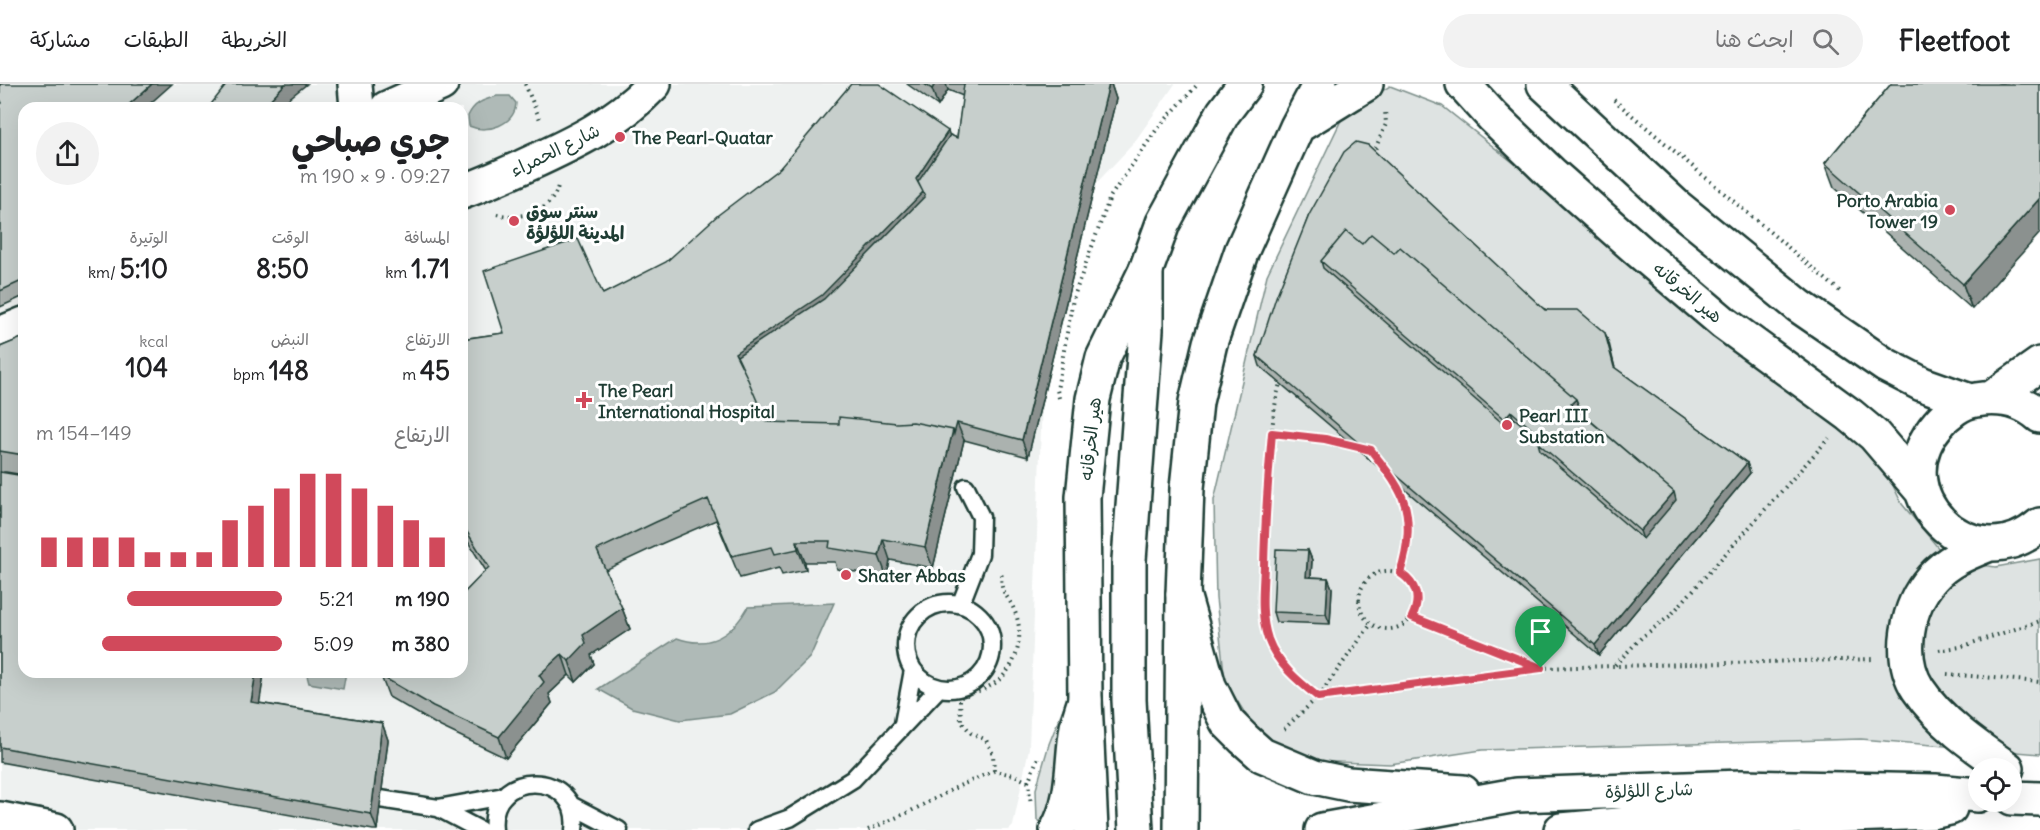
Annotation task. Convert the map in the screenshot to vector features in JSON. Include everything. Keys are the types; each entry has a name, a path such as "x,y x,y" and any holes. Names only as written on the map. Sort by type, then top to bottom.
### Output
{"street":[{"path":"355,84 356,102"},
{"path":"400,102 441,84"},
{"path":"1223,113 1237,84"},
{"name":"هير الخرقانه","path":"1091,830 1085,700 1083,497 1093,399 1103,358 1146,270 1163,223 1223,113 1245,84"},
{"path":"1180,830 1183,594 1187,488 1195,413 1210,344 1242,250 1297,127 1320,84"},
{"path":"1435,84 1493,117"},
{"name":"هير الخرقانه","path":"1463,84 1493,117 1586,204 1724,323 1874,435 1921,490"},
{"path":"1544,84 1676,206 1799,306 1885,365 1922,384 1982,399 2014,401 2040,416"},
{"name":"شارع الحمراء","path":"468,189 559,150 602,128 647,88"},
{"path":"1297,127 1375,94"},
{"path":"1136,830 1129,700 1129,560 1146,330 1146,270"},
{"path":"0,334 18,326"},
{"path":"1987,545 1965,540 1945,528 1930,510 1921,490 1919,462 1928,435 1946,414 1982,399 2040,364"},
{"path":"1992,758 1952,726 1926,700 1917,687 1909,663 1907,634 1920,594 1948,563 1987,545 2009,542 2037,532"},
{"path":"1183,594 1209,686 1227,722 1262,754 1314,777 1348,784 1516,795"},
{"path":"1045,821 1065,812 1077,727 1085,700"},
{"path":"2022,777 2040,787"},
{"name":"شارع اللؤلؤة","path":"1322,830 1516,795 1742,787 1935,791 1968,794"},
{"path":"2022,798 2040,799"},
{"path":"1562,830 1640,823 1932,812 1968,805"},
{"path":"0,819 56,830"}],"lane":[{"path":"961,603 980,554 981,517 966,487"},
{"path":"945,602 961,603 974,610 985,620 991,634 993,649 989,663 980,676 968,685 953,689 939,688 919,678 913,670 907,656 906,641 910,626 919,614 932,606 945,602"},
{"path":"903,724 913,670"},
{"path":"758,830 790,818 853,779 939,688"},
{"path":"494,830 494,816 504,796 514,788 526,783 540,783 552,787 571,805 574,830"},
{"path":"438,808 504,796"},
{"path":"380,799 438,808 480,830"},
{"path":"571,805 619,830"}],"path":[{"path":"525,84 541,122"},
{"path":"1605,93 1845,295"},
{"path":"1372,156 1386,124 1375,94"},
{"path":"491,213 510,217 544,210 556,195 560,179"},
{"path":"1284,371 1278,391 1272,433 1265,521 1262,612 1268,639 1279,660 1294,678 1318,697 1541,668 1879,659 2040,682"},
{"path":"1615,665 1642,637 1670,616 1812,455 1850,416"},
{"path":"1272,433 1325,439 1362,448"},
{"path":"1383,468 1401,494 1408,527 1406,554 1400,573"},
{"path":"1383,571 1400,573 1413,584 1416,592 1416,609 1412,617 1397,628 1379,628 1365,618 1359,602 1362,586 1368,578 1383,571"},
{"path":"1412,617 1541,668"},
{"path":"1909,663 2040,621"},
{"path":"1280,732 1318,697 1371,624"},
{"path":"960,697 961,721 970,733 986,740 993,754 994,771"},
{"path":"868,830 994,771 1014,775 1028,782 1045,821"}],"shaded area":[{"path":"0,84 1175,84 1133,144 1074,207 1044,347 1029,748 1013,826 1009,830 76,830 0,817"},
{"path":"1390,86 1442,106 1881,461 1902,504 1939,549 1965,563 1996,567 2040,559 2040,754 1861,739 1482,750 1390,764 1308,761 1257,732 1225,682 1216,598 1214,500 1267,275 1344,114"},
{"path":"497,96 510,96 516,103 511,117 492,128 469,126 468,116 473,108"},
{"path":"834,603 810,657 775,692 730,714 680,720 632,708 598,689 677,638 700,642 719,637 735,625 748,607"},
{"path":"308,678 345,678 343,689 309,683"},
{"path":"1070,691 1072,753 1044,825 1037,820 1036,789 1049,744"}],"building":[{"path":"0,84 152,84 132,102 18,102 18,283 0,291 0,104 2,103"},
{"path":"227,84 285,84 268,102 213,102"},
{"path":"851,84 879,84 948,131 916,179 923,192 822,295 735,353 766,422 839,424 839,417 897,423 913,422 953,430 925,547 883,539 879,556 829,548 830,541 797,541 798,549 775,554 772,547 732,556 708,499 597,550 622,608 583,635 586,643 569,661 562,654 539,675 544,682 499,737 433,706 384,678 468,678 468,589 489,567 468,534 468,338 504,333 484,271 578,239 603,294 666,262 718,215 780,168"},
{"path":"924,84 935,84 932,89"},
{"path":"964,84 1109,84 1022,440 957,423 954,434 953,430 913,422 897,423 839,417 839,424 766,422 737,356 824,299 925,196 918,182 950,135 957,138"},
{"name":"Porto Arabia Tower 19","path":"1891,84 2040,84 2040,198 1963,284 1825,163"},
{"name":"Pearl III Substation","path":"1356,142 1368,145 1545,310 1578,310 1605,333 1614,367 1747,463 1595,645 1257,356 1276,297 1309,215 1344,152","holes":["1346,231 1362,244 1371,234 1394,253 1400,247 1576,399 1579,406 1576,409 1674,492 1676,500 1643,539 1540,450 1538,443 1540,440 1514,418 1507,427 1323,268 1321,261"]},
{"name":"Pearl III Substation","path":"1346,231 1362,244 1371,234 1394,253 1400,247 1576,399 1571,404 1674,492 1640,531 1538,443 1542,438 1511,411 1504,419 1321,261"},
{"path":"18,340 18,454 0,451 0,347"},
{"path":"0,472 18,475 18,678 255,678 251,702 382,723 371,814 0,747"},
{"path":"1276,549 1308,550 1306,577 1328,578 1326,614 1273,612"}],"place":[{"name":"The Pearl-Quatar","path":"620,137"},
{"name":"Porto Arabia Tower 19","path":"1950,210"},
{"name":"سنتر سوق المدينة اللؤلؤة","path":"514,221"},
{"name":"The Pearl International Hospital","path":"584,400"},
{"name":"Pearl III Substation","path":"1507,425"},
{"name":"Shater Abbas","path":"846,575"}],"route":[{"path":"1272,433 1325,439 1371,450 1401,494 1408,527 1406,554 1400,573 1413,584 1416,592 1416,609 1412,617 1541,668 1318,697 1294,678 1279,660 1268,639 1262,612 1265,521 1272,433"}]}
